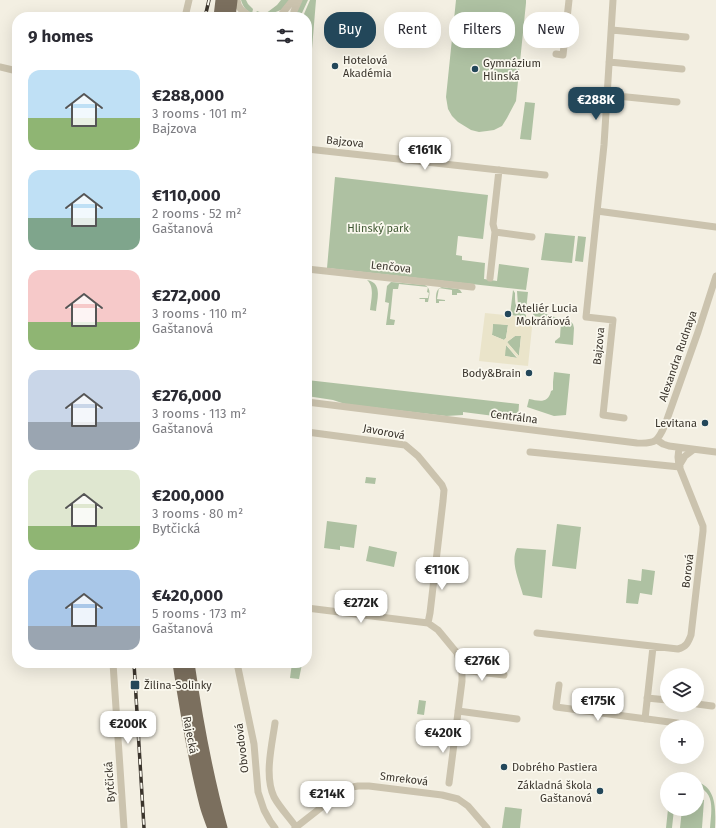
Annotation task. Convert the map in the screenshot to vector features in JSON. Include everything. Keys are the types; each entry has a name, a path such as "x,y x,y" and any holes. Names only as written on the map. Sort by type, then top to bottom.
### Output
{"main road":[{"path":"220,12 221,0"},
{"path":"231,12 232,0"},
{"name":"Rajecká","path":"179,668 195,760 210,805"},
{"name":"Rajecká","path":"190,668 210,805"},
{"path":"206,828 210,805"},
{"path":"210,805 213,828"},
{"path":"210,805 222,828"}],"street":[{"path":"186,12 189,0"},
{"path":"237,0 242,12"},
{"path":"284,12 293,0"},
{"path":"294,12 299,0"},
{"path":"556,54 563,55 569,0"},
{"name":"Bajzova","path":"613,0 604,145 586,317 613,320 603,415 624,418"},
{"path":"612,30 686,37"},
{"path":"610,62 682,69"},
{"path":"0,67 12,70"},
{"path":"607,95 677,102"},
{"name":"Bajzova","path":"312,150 545,175"},
{"path":"490,278 495,232 493,224 500,170"},
{"path":"597,210 716,227"},
{"path":"495,232 532,237"},
{"name":"Lenčova","path":"312,270 472,287"},
{"name":"Alexandra Rudnaya","path":"657,440 660,437 665,424 698,332 716,276"},
{"name":"Centrálna","path":"312,403 645,444 652,443 657,440"},
{"name":"Javorová","path":"312,433 405,445 418,456 442,485 444,490 443,502 428,623"},
{"path":"657,440 666,445 679,448 716,452"},
{"name":"Borová","path":"537,633 678,650 685,647 689,642 691,636 703,531 701,521 679,466 679,448"},
{"path":"530,452 679,466 685,456 693,450"},
{"path":"312,609 428,623 438,630 457,653 462,670 450,783"},
{"path":"645,719 653,647"},
{"name":"Bytčická","path":"113,668 124,828"},
{"name":"Obvodová","path":"238,668 253,735 258,792 264,810 275,828"},
{"path":"462,670 504,675"},
{"path":"559,685 556,707 660,721"},
{"path":"647,698 660,699"},
{"path":"704,705 712,706"},
{"path":"458,711 517,719"},
{"name":"Smreková","path":"275,723 269,773 270,784 279,805 296,828 346,788 358,786 435,794 454,798 468,806 487,828"}],"green space":[{"path":"241,0 246,0 253,9 252,12 249,12 243,5"},
{"path":"281,0 290,0 281,10 276,12 268,12"},
{"path":"302,0 308,0 302,12 296,12"},
{"path":"310,0 316,0 312,49 312,12 305,12"},
{"path":"456,0 526,0 525,12 523,12 523,30 516,101 502,126 494,130 479,132 471,130 458,122 448,109 446,97 451,48 515,48 515,12 455,12"},
{"path":"525,102 535,103 531,140 520,139"},
{"name":"Hlinský park","path":"335,177 488,195 483,239 458,236 456,255 462,256 462,260 485,263 484,279 497,281 499,264 529,268 526,290 327,268"},
{"path":"545,233 575,236 572,263 541,260"},
{"path":"578,236 586,237 583,262 575,261"},
{"path":"367,280 375,284 377,288 378,297 376,311 370,310 372,290"},
{"path":"391,282 425,285 427,287 399,284 398,289 393,289 390,319 395,320 394,325 386,325 389,303 385,302 387,286"},
{"path":"428,288 430,293 428,302 425,302 425,299 419,299 428,298"},
{"path":"440,288 458,289 462,293 452,295 452,290"},
{"path":"439,289 437,299 445,301 439,301 439,303 436,303 436,294"},
{"path":"513,290 515,293 516,306 526,315 526,317 510,315"},
{"path":"517,291 528,292 526,311 518,306"},
{"path":"534,306 543,313 564,320 533,316"},
{"path":"561,321 571,322 573,324 573,345 555,343 555,341 560,337"},
{"path":"493,323 508,325 506,338 504,340 492,335"},
{"path":"515,336 521,336 519,356 507,342"},
{"path":"506,345 517,358 504,356"},
{"path":"554,372 570,374 566,415 554,416 527,407 529,399 543,401 548,398 553,390"},
{"path":"312,381 519,404 518,419 463,412 463,415 446,416 345,404 333,400 312,397"},
{"path":"366,477 376,478 375,484 365,483"},
{"path":"327,521 357,525 354,548 340,546 340,550 324,548"},
{"path":"557,524 581,527 576,569 552,566"},
{"path":"369,546 397,552 394,567 366,561"},
{"path":"517,548 546,550 542,598 523,595 517,577 514,559"},
{"path":"642,569 655,571 652,595 640,593 638,604 626,603 628,579 641,581"},
{"path":"291,668 301,668 299,679 290,678"},
{"path":"419,700 426,701 424,715 417,714"},
{"path":"704,786 708,789 714,800 715,828 710,828 711,803 707,793 704,791"},
{"path":"505,807 522,809 520,828 502,828"},
{"path":"667,816 673,816 672,828 666,828"},
{"path":"681,816 703,816 702,828 680,828"}],"shaded area":[{"path":"485,313 533,318 528,366 479,361","holes":["493,324 508,325 506,338 504,340 492,335","515,336 521,336 519,356 507,342","506,345 517,358 505,356"]}],"railway":[{"path":"206,12 209,0"},
{"path":"134,668 144,828"}],"place":[{"name":"Hotelová Akadémia","path":"335,66"},
{"name":"Gymnázium Hlinská","path":"475,69"},
{"name":"Ateliér Lucia Mokráňová","path":"508,314"},
{"name":"Body&Brain","path":"529,373"},
{"name":"Levitana","path":"705,423"},
{"name":"Žilina-Solinky","path":"135,685"},
{"name":"Dobrého Pastiera","path":"504,767"},
{"name":"Základná škola Gaštanová","path":"600,791"}]}
